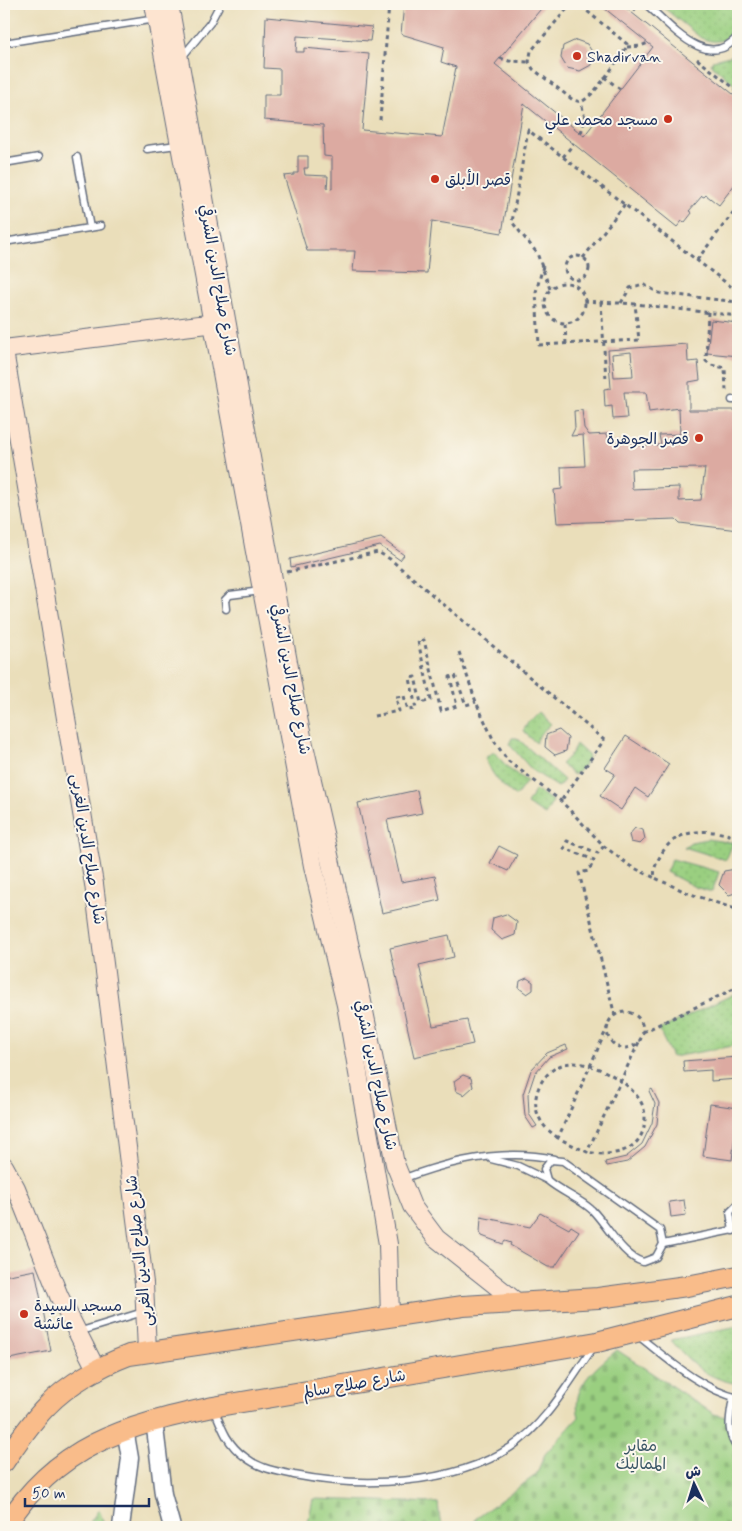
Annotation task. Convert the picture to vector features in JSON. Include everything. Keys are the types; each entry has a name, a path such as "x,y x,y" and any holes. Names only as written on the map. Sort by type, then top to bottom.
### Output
{"main road":[{"name":"شارع صلاح الدين الشرقي","path":"169,4 180,60 219,323 262,591 313,866 346,1005 388,1244 390,1317"},
{"name":"شارع صلاح الدين الشرقي","path":"155,11 179,144 219,323 299,723 359,987 388,1135 401,1179 412,1206 436,1238 518,1303"},
{"path":"4,350 219,323"},
{"name":"شارع صلاح الدين الغربى","path":"4,350 94,884 144,1283 147,1351"},
{"path":"4,1166 22,1202 42,1258 97,1370"},
{"path":"4,1462 47,1406 97,1370 122,1357 147,1351 486,1304 615,1296 738,1276"},
{"name":"شارع صلاح سالم","path":"5,1527 32,1492 58,1468 99,1440 154,1420 214,1407 598,1342 738,1306"}],"street":[{"path":"154,1420 163,1494 172,1527"},
{"path":"121,1527 130,1458 126,1429"}],"lane":[{"path":"180,60 210,23 220,4"},
{"path":"646,4 699,48 710,50 722,48 732,43 738,36"},
{"path":"4,43 155,11"},
{"path":"146,149 179,144"},
{"path":"4,163 39,157"},
{"path":"77,157 90,228"},
{"path":"4,242 100,226"},
{"path":"226,609 225,600 230,594 262,591"},
{"path":"401,1179 453,1164 487,1158 528,1155 563,1161 660,1230 663,1244 661,1251 650,1260 636,1260 630,1256 591,1209 547,1180 518,1166 487,1158"},
{"path":"547,1180 544,1173 546,1165 555,1160"},
{"path":"663,1244 736,1230 730,1212 738,1204"},
{"path":"77,1332 145,1312"},
{"path":"634,1333 697,1380 713,1390 736,1398 728,1426 732,1441 738,1449"},
{"path":"214,1407 224,1435 238,1452 254,1463 273,1471 326,1481 362,1483 399,1481 433,1476 497,1456 518,1442 543,1417 598,1342"}],"path":[{"path":"380,120 389,4"},
{"path":"627,47 625,41 585,10 573,6 566,10 531,52 529,62 533,69 573,100 581,102 586,99 627,47 641,46 648,43"},
{"path":"500,58 509,62 529,62"},
{"path":"604,76 620,90"},
{"path":"581,102 584,118 581,133"},
{"path":"550,290 543,265 530,242 512,222 528,130 738,292"},
{"path":"563,157 574,143"},
{"path":"583,258 625,204"},
{"path":"697,260 738,206"},
{"path":"574,257 583,258 589,265 588,274 580,280 571,278 566,271 567,262 574,257"},
{"path":"543,265 536,292 539,345 639,340 635,304"},
{"path":"569,284 571,278"},
{"path":"569,284 579,290 584,301 584,308 577,319 565,324 552,319 545,308 546,295 556,286 569,284"},
{"path":"621,303 630,288 643,284 659,292 738,302"},
{"path":"584,301 635,304 738,316"},
{"path":"601,302 606,379"},
{"path":"708,312 706,362 725,368 726,397 735,400"},
{"path":"565,324 566,344"},
{"path":"292,571 378,552 390,559 604,740 561,801"},
{"path":"374,716 399,711 396,698 404,696 408,710 416,709 410,678 415,677 422,703 431,700 418,641 424,640 441,711 457,706 450,677 455,676 466,705 476,702"},
{"path":"460,652 476,702 493,739 507,760 561,801 604,846 630,866 688,893 738,910"},
{"path":"655,878 655,865 666,846 683,833 724,834 738,838"},
{"path":"604,846 598,853 567,841 564,848 594,860 589,871 579,873 615,1016"},
{"path":"643,1032 738,987"},
{"path":"558,1138 608,1026 615,1016 620,1013 632,1014 640,1021 643,1032 587,1152"},
{"path":"608,1026 609,1038 618,1046 629,1048 639,1042"},
{"path":"570,1063 590,1066 621,1080 636,1092 643,1104 645,1117 643,1130 636,1142 626,1150 614,1155 600,1155 587,1152 558,1138 546,1129 539,1118 536,1094 540,1083 548,1073 558,1066 570,1063"}],"green space":[{"path":"659,4 737,4 735,21 730,34 725,39 711,41 701,38"},
{"path":"738,54 738,88 711,64 713,60"},
{"path":"538,712 551,724 540,734 536,743 523,731"},
{"path":"512,738 517,738 564,780 558,787 532,770 509,744"},
{"path":"576,744 589,756 584,766 574,775 561,764 572,753"},
{"path":"494,752 509,769 527,781 516,796 498,780 485,758"},
{"path":"535,790 553,801 545,815 527,804"},
{"path":"707,839 733,843 726,860 684,847 691,842"},
{"path":"672,859 719,872 712,892 695,887 666,872"},
{"path":"736,993 738,1045 672,1057 659,1030"},
{"path":"738,1326 738,1384 717,1378 700,1369 671,1340"},
{"name":"مقابر المماليك","path":"617,1350 714,1414 738,1420 738,1527 472,1527 477,1517 536,1475 545,1454 579,1417 578,1396 587,1379 593,1371"},
{"path":"313,1499 438,1503 440,1521 446,1527 307,1527"},
{"path":"99,1509 105,1527 87,1527"}],"building":[{"path":"404,4 545,4 495,64 584,136 653,47 599,4 621,4 738,98 738,180 719,205 706,195 702,196 689,211 692,213 685,222 682,221 677,227 524,104 502,233 432,221 427,273 353,271 355,251 307,251 284,176 298,173 298,156 308,156 308,168 304,168 305,175 328,176 327,188 332,189 332,157 324,156 323,125 264,120 264,95 280,95 280,69 264,68 266,17 372,27 370,41 297,36 296,52 304,52 304,48 369,54 362,130 442,137 456,67 441,62 444,47 401,34"},
{"name":"Shadirvan","path":"576,40 587,44 593,53 591,65 580,71 567,68 561,58 563,46"},
{"path":"711,320 738,323 738,356 707,353"},
{"name":"قصر الجوهرة","path":"687,344 688,362 698,361 700,380 689,382 689,410 738,410 738,530 680,523 676,519 557,523 554,490 562,489 561,467 585,466 583,435 571,436 575,428 574,411 582,410 584,428 589,435 608,434 608,442 629,441 634,445 661,445 659,435 680,434 679,408 649,412 646,392 624,392 627,418 613,419 612,406 605,407 604,389 611,388 608,350","holes":["631,352 633,376 614,377 612,354","705,468 701,500 679,501 679,487 632,489 631,469"]},
{"path":"381,538 404,555 400,560 380,546 291,567 290,559"},
{"path":"559,730 568,738 566,751 555,755 545,747 546,735"},
{"path":"626,736 669,764 648,797 635,788 621,810 600,796 615,774 605,768"},
{"path":"417,790 422,813 387,820 401,882 435,876 440,900 382,913 358,803"},
{"path":"635,828 643,830 645,839 640,844 631,842 629,835"},
{"path":"499,846 517,855 508,871 490,863"},
{"path":"736,869 738,871 738,892 729,895 719,885 724,871"},
{"path":"506,914 517,922 515,935 502,940 491,930 493,918"},
{"path":"449,935 454,957 419,965 433,1026 467,1020 473,1044 414,1057 390,948"},
{"path":"527,978 533,982 533,990 527,994 519,988 520,981"},
{"path":"566,1045 568,1049 549,1057 535,1073 528,1094 529,1114 537,1126 533,1128 525,1116 523,1094 531,1070 547,1053"},
{"path":"738,1057 738,1079 711,1081 711,1070 684,1072 683,1061"},
{"path":"463,1075 471,1078 473,1087 464,1095 456,1091 454,1081"},
{"path":"652,1089 659,1103 657,1124 645,1147 627,1162 607,1166 605,1162 626,1157 642,1144 652,1123 655,1104 649,1091"},
{"path":"710,1104 738,1108 732,1160 703,1156"},
{"path":"684,1200 686,1215 671,1217 669,1202"},
{"path":"540,1213 569,1229 571,1226 579,1231 555,1267 548,1267 510,1245 511,1243 505,1241 503,1244 482,1236 480,1233 481,1217 530,1227"},
{"name":"مسجد السيدة عائشة","path":"35,1270 51,1351 4,1360 4,1276"}],"place":[{"name":"Shadirvan","path":"577,56"},
{"name":"مسجد محمد علي","path":"668,119"},
{"name":"قصر الأبلق","path":"435,179"},
{"name":"قصر الجوهرة","path":"699,438"},
{"name":"مسجد السيدة عائشة","path":"24,1314"}]}
